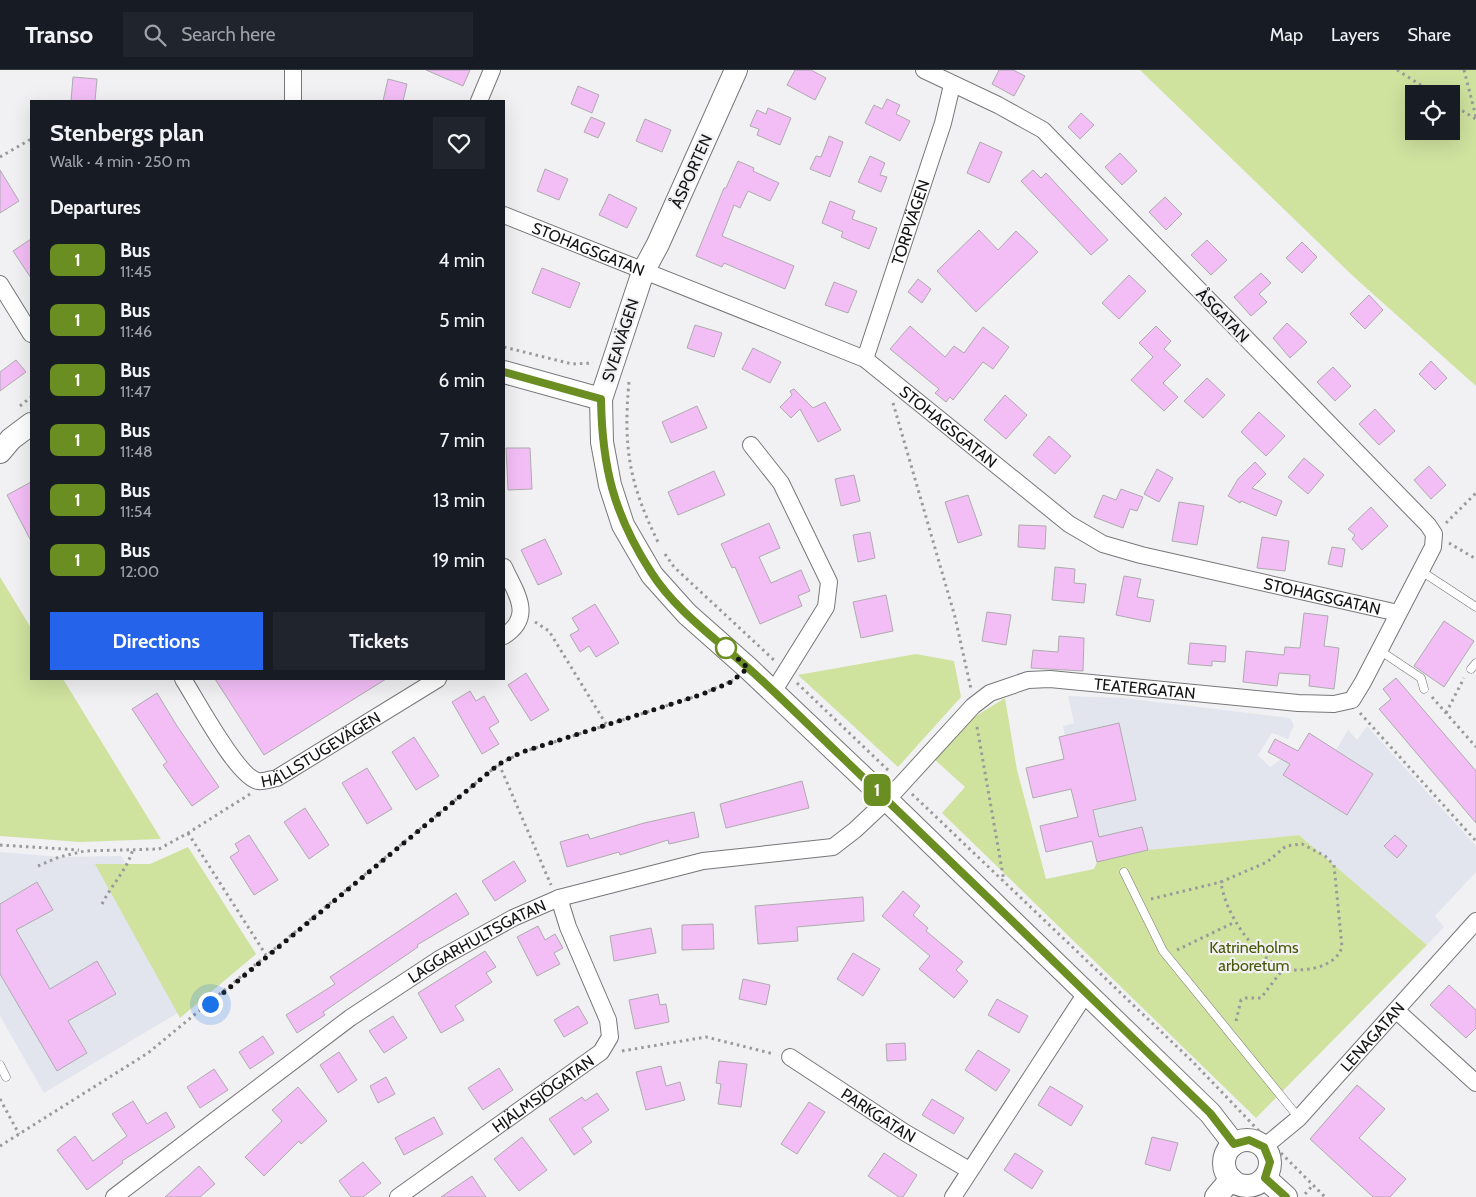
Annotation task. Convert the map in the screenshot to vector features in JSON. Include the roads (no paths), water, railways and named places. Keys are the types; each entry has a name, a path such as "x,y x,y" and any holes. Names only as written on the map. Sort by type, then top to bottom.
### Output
{"street":[{"path":"293,70 293,100"},
{"path":"479,100 492,70"},
{"name":"ÅSPORTEN","path":"643,272 658,244 736,70"},
{"name":"ÅSGATAN","path":"924,70 952,85 998,105 1043,130 1428,525 1434,534 1433,547 1420,570"},
{"name":"TORPVÄGEN","path":"865,359 943,123 952,85"},
{"name":"STOHAGSGATAN","path":"505,215 865,359 1069,524 1103,544 1141,555 1398,613"},
{"name":"SVEAVÄGEN","path":"643,272 610,367 601,399 602,442 610,485 623,525 658,581 687,614 774,692 895,792 1086,993 1210,1113 1234,1144"},
{"path":"1,288 30,332"},
{"path":"505,372 601,399"},
{"path":"0,452 11,439 30,425"},
{"path":"751,446 781,483 829,582 826,607 774,692"},
{"path":"505,569 521,602 520,617 513,631 505,635"},
{"path":"1379,650 1420,570"},
{"name":"TEATERGATAN","path":"895,792 940,739 973,706 990,693 1028,680 1050,680 1298,703 1334,704 1352,700 1379,650"},
{"name":"HÄLLSTUGEVÄGEN","path":"184,680 230,755 245,774 258,781 277,778 436,680"},
{"name":"LAGGARHULTSGATAN","path":"114,1197 350,1018 441,958 513,918 558,898 702,861 833,847 855,830 895,792"},
{"name":"HJÄLMSJÖGATAN","path":"398,1197 601,1052 610,1037 608,1020 568,927 558,898"},
{"name":"LENAGATAN","path":"1267,1145 1299,1118 1476,921"},
{"path":"953,1197 1086,993"},
{"path":"1397,1011 1476,1083"},
{"name":"PARKGATAN","path":"790,1057 904,1132 970,1170"},
{"path":"1249,1140 1267,1145 1270,1162 1265,1178 1259,1182 1244,1186 1231,1179 1224,1161 1234,1144 1249,1140"},
{"path":"1265,1178 1286,1197"},
{"path":"1216,1197 1231,1179"}],"lane":[{"path":"1420,570 1476,607"},
{"path":"1379,650 1421,678 1424,689"},
{"path":"1124,872 1163,952 1299,1118"},
{"path":"0,1066 6,1077"}],"park label":[{"name":"Katrineholms arboretum","path":"1254,956"}]}
